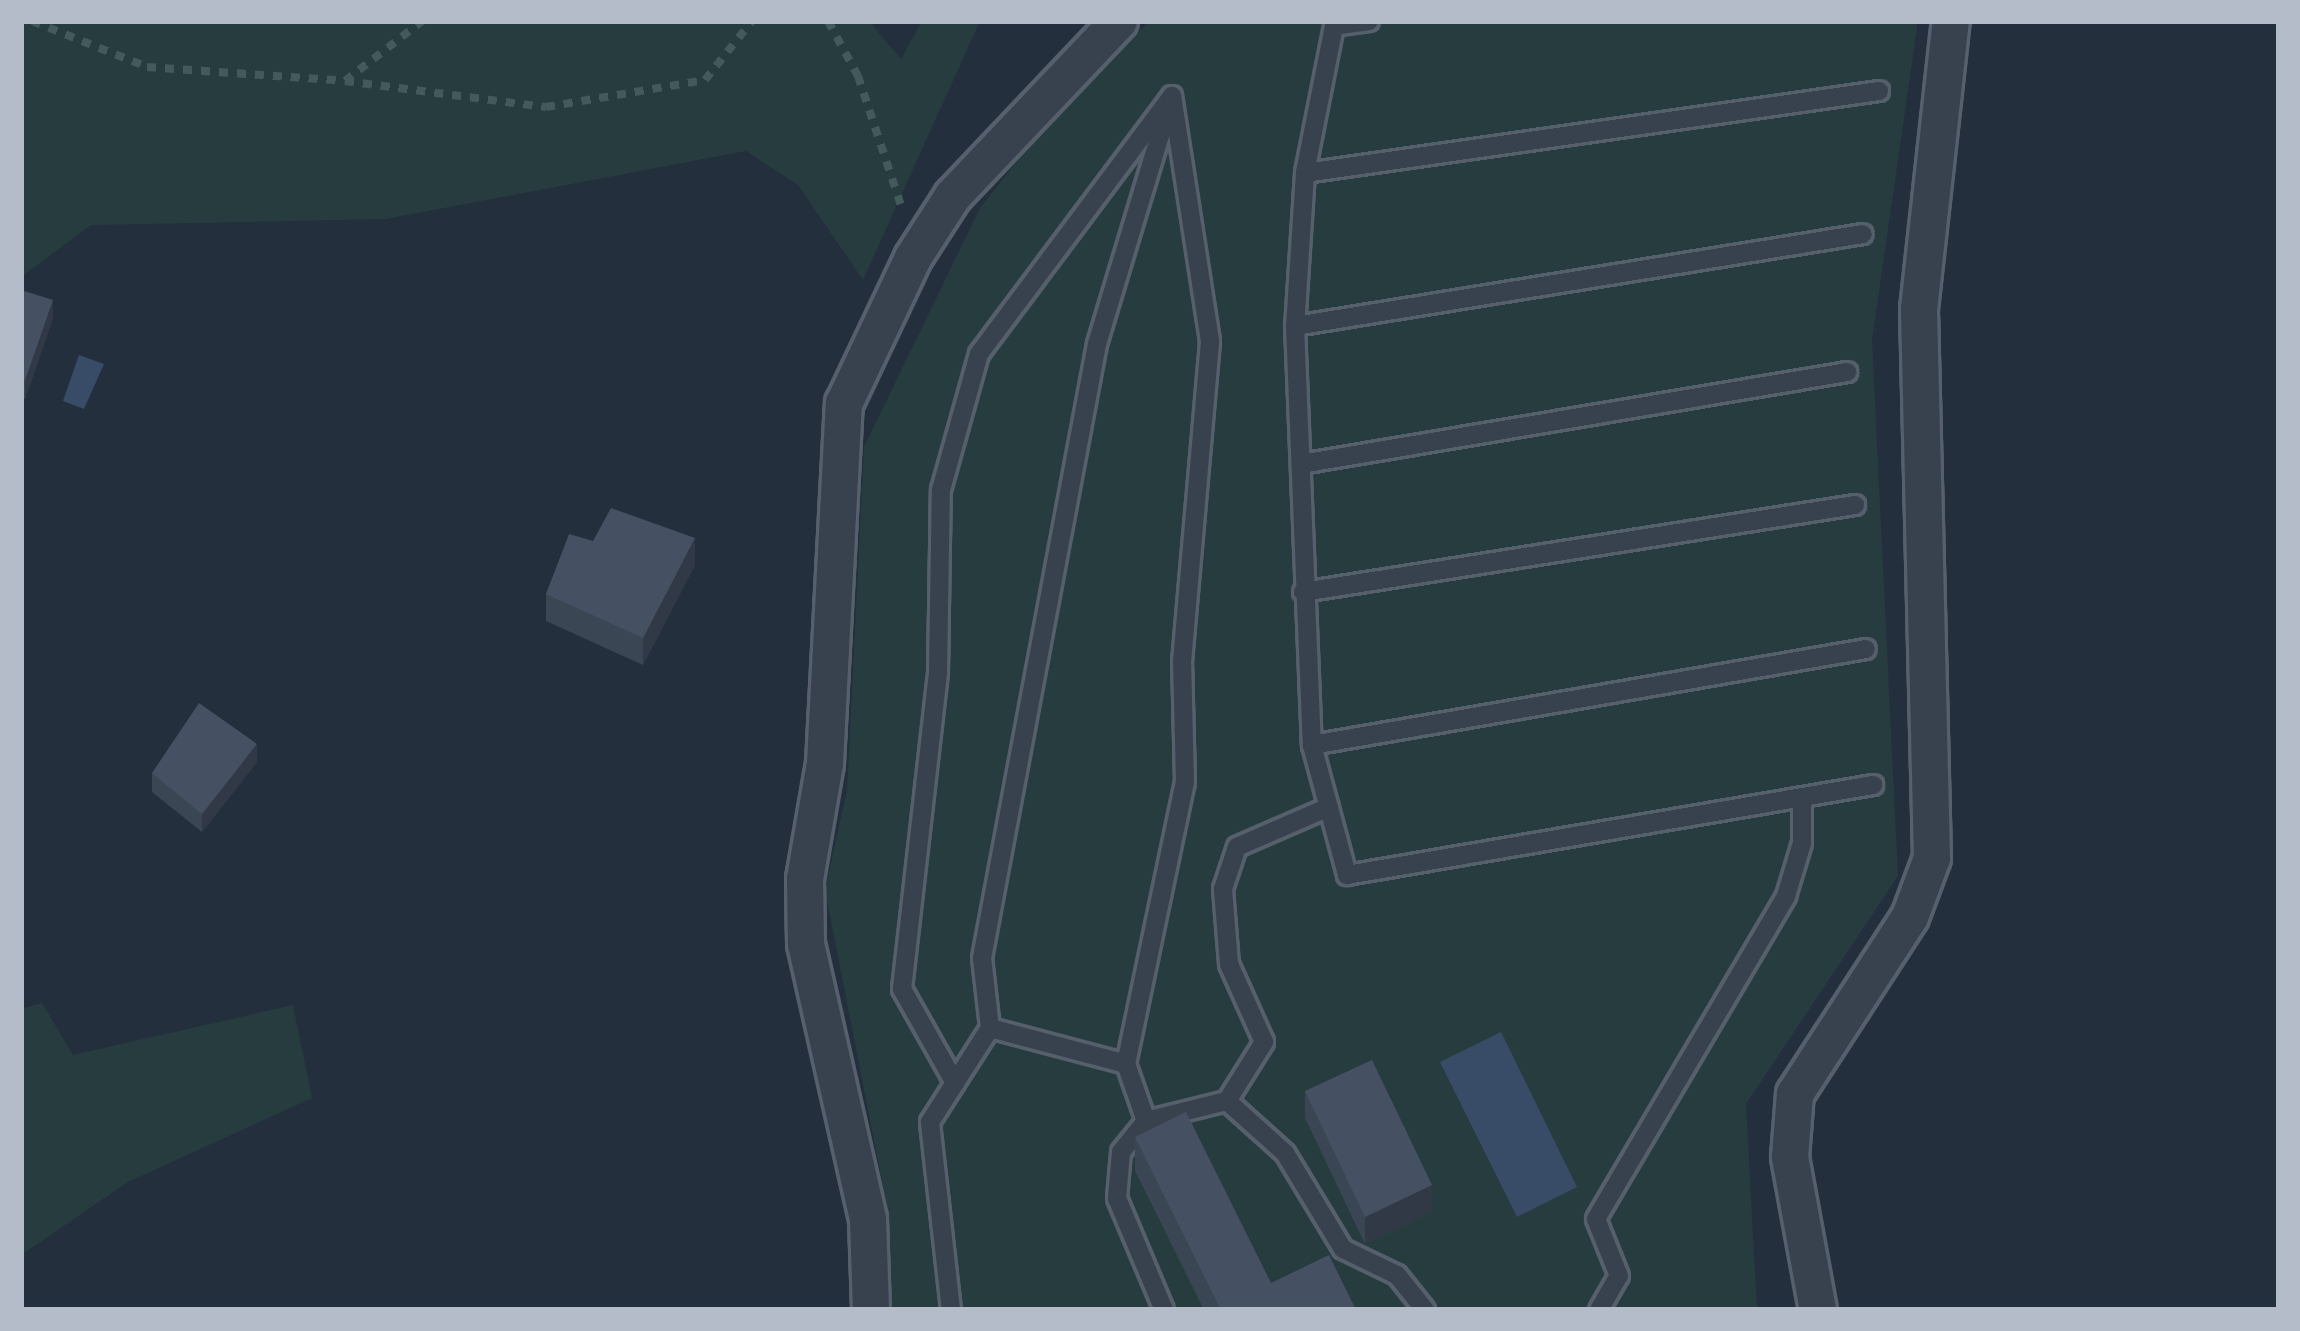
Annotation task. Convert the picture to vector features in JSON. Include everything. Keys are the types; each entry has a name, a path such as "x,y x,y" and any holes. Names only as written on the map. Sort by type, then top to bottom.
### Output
{"street":[{"path":"871,1310 868,1219 806,944 805,879 825,763 844,404 913,258 953,196 1119,21"},
{"path":"1817,1310 1790,1157 1795,1094 1910,917 1932,858 1919,309 1952,21"}],"lane":[{"path":"1369,21 1335,24 1305,172 1295,326 1312,745 1346,875 1874,785"},
{"path":"1305,172 1879,91"},
{"path":"951,1310 930,1122 990,1028 982,958 1097,344 1172,96"},
{"path":"1146,1121 1126,1064 1185,782 1182,662 1210,341 1172,96"},
{"path":"955,1083 902,989 938,672 941,490 979,354 1172,96"},
{"path":"1295,326 1863,234"},
{"path":"1300,464 1847,372"},
{"path":"1303,592 1855,505"},
{"path":"1312,745 1866,649"},
{"path":"1599,1310 1619,1276 1596,1219 1786,896 1802,843 1802,797"},
{"path":"1164,1310 1117,1198 1121,1152 1146,1121 1227,1101 1264,1042 1229,964 1223,889 1237,847 1329,807"},
{"path":"990,1028 1126,1064"},
{"path":"1227,1101 1285,1153 1343,1250 1397,1275 1425,1310"}],"path":[{"path":"32,21 147,68 346,81 546,107 705,80 752,21"},
{"path":"346,81 422,21"},
{"path":"828,21 893,170 913,258"}],"green space":[{"path":"21,21 869,21 901,59 922,21 979,23 863,280 798,185 746,151 386,219 91,225 21,277"},
{"path":"1150,21 1918,21 1872,340 1898,876 1746,1104 1757,1310 892,1310 888,1212 825,890 847,790 864,447 980,208 1060,107"},
{"path":"42,1003 73,1055 293,1005 312,1098 128,1182 21,1255 21,1009"}],"water":[{"path":"79,355 104,364 84,409 63,401"},
{"path":"1501,1032 1577,1187 1517,1217 1440,1062"}],"building":[{"path":"21,290 53,300 25,380 21,379"},
{"path":"611,508 695,538 643,638 546,594 569,534 593,541"},
{"path":"199,703 257,744 202,814 152,773"},
{"path":"1372,1060 1432,1185 1365,1217 1305,1091"},
{"path":"1186,1112 1271,1283 1329,1255 1356,1310 1221,1310 1135,1137"}]}
